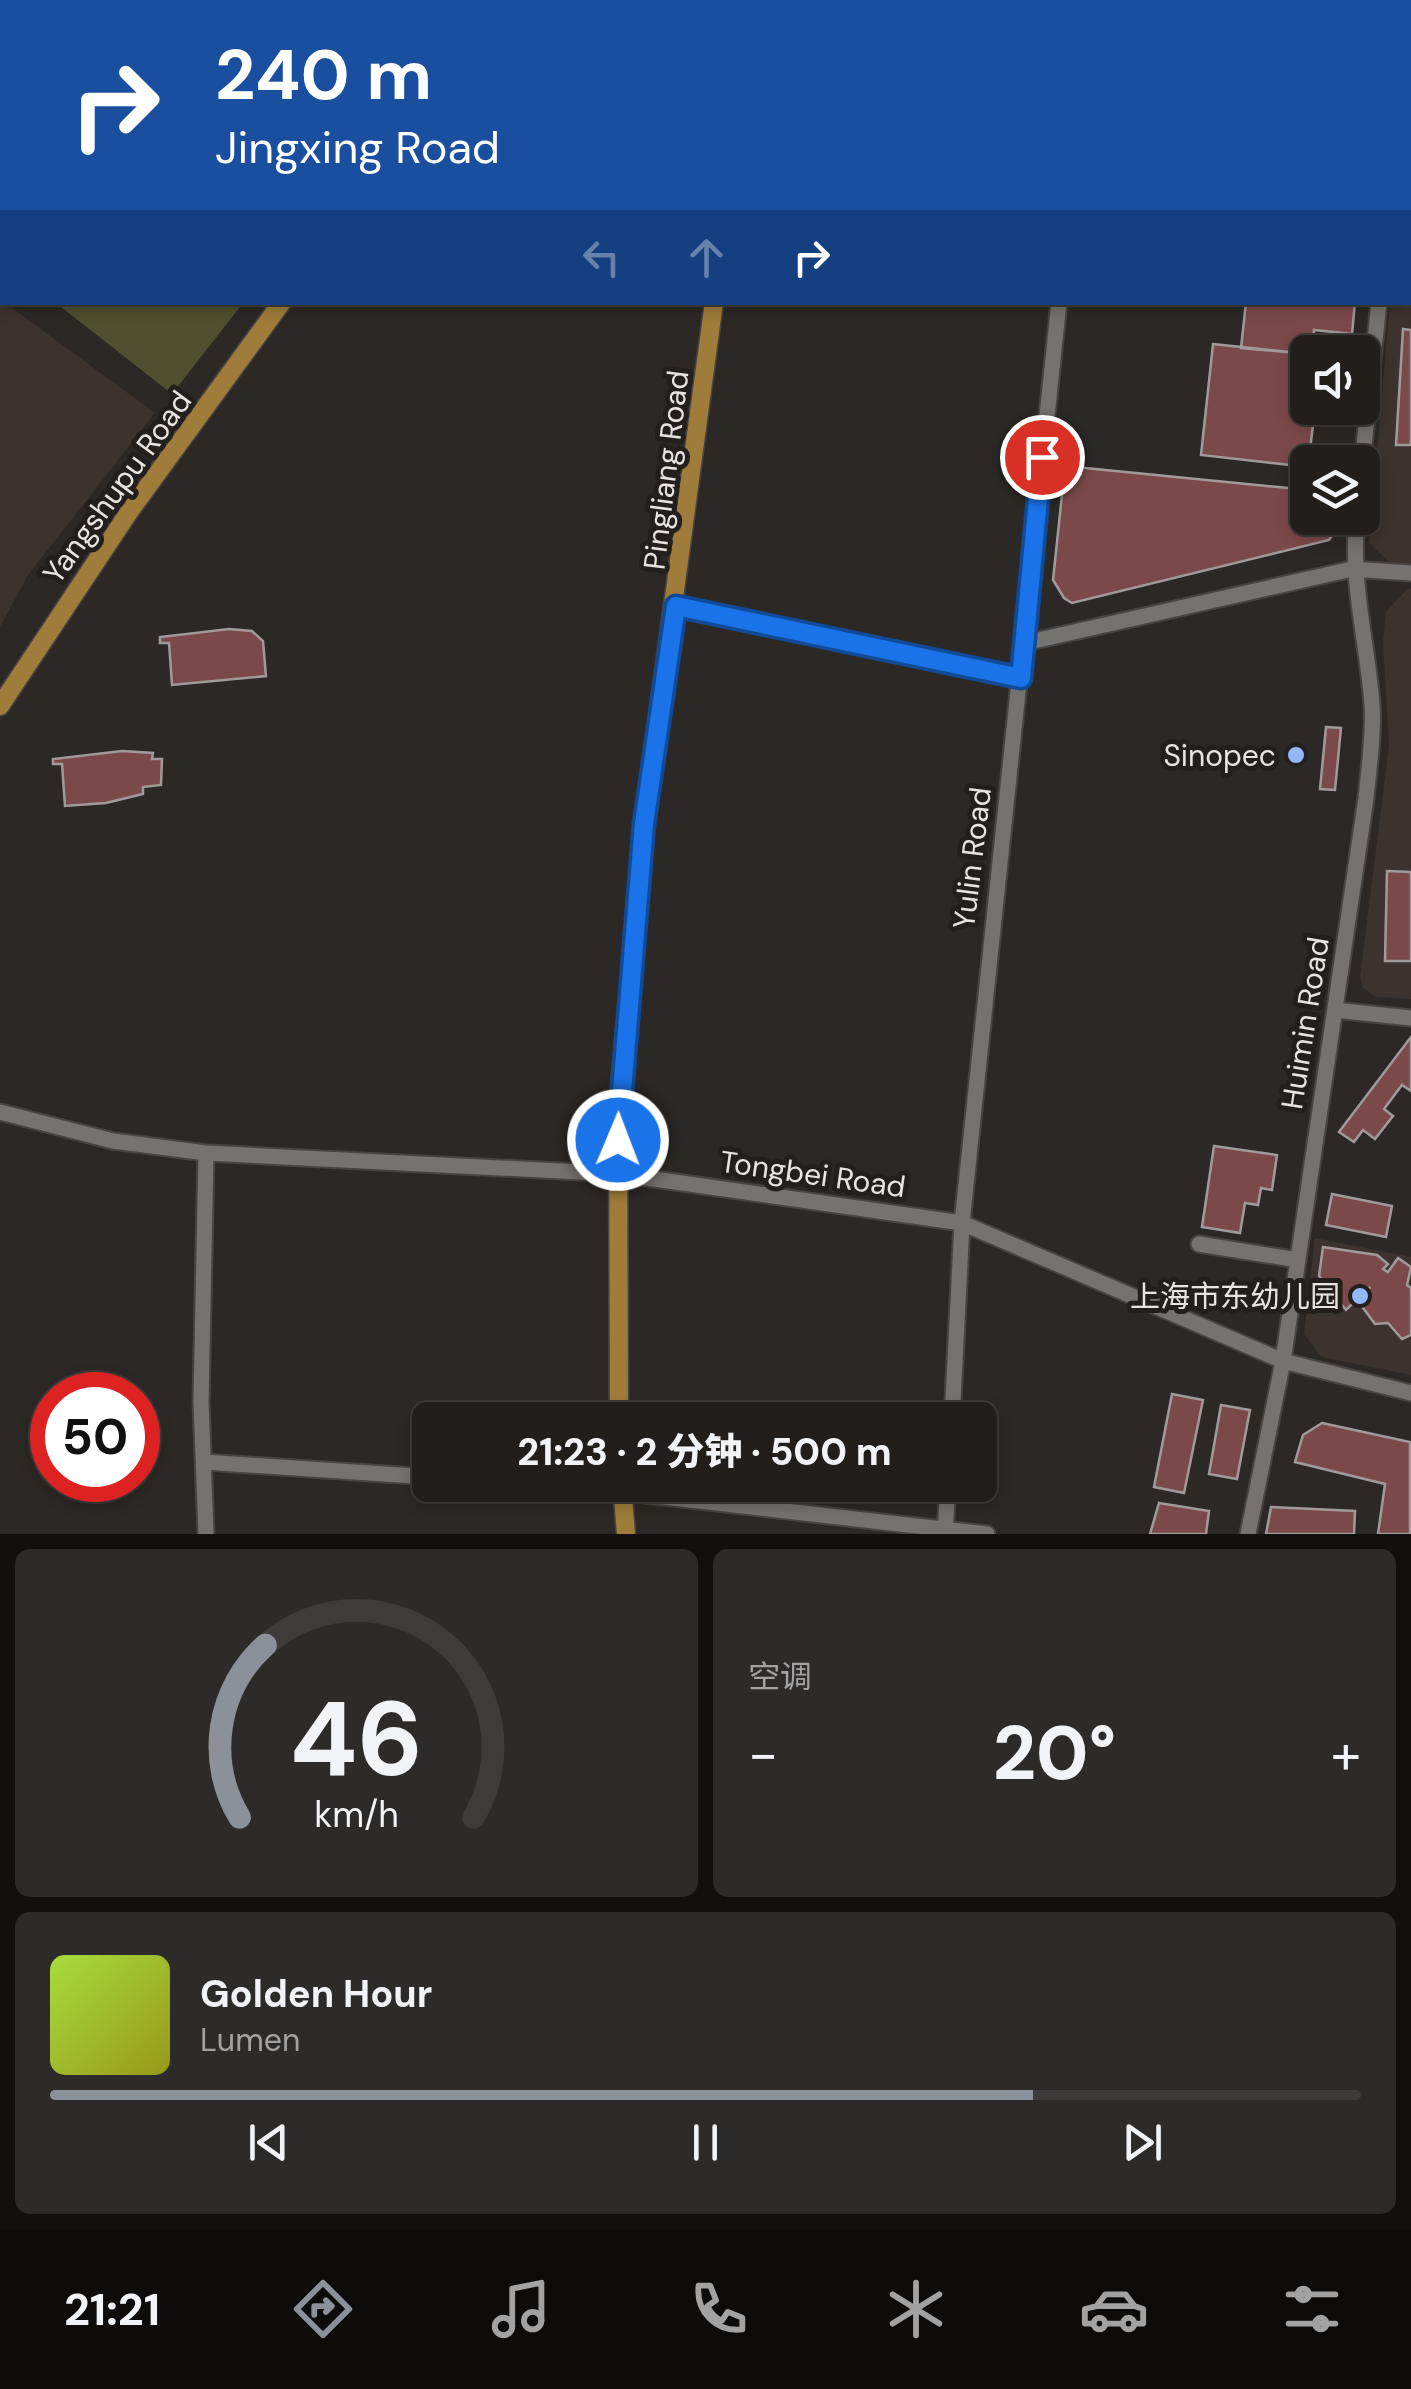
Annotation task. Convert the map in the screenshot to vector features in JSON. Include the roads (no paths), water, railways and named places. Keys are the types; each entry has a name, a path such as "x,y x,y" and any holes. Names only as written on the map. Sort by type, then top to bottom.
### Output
{"main road":[{"name":"Yangshupu Road","path":"0,706 130,512 280,305"},
{"name":"Pingliang Road","path":"619,1402 618,1106 639,877 714,305"},
{"path":"623,1502 626,1534"}],"street":[{"name":"Yulin Road","path":"953,1402 962,1223 1059,305"},
{"path":"1364,445 1380,305"},
{"name":"Huimin Road","path":"1248,1534 1283,1362 1366,798 1372,723 1364,624 1352,570 1355,535"},
{"path":"1025,643 1352,570 1411,572"},
{"path":"676,606 1021,678"},
{"path":"1335,1010 1411,1018"},
{"name":"Tongbei Road","path":"0,1112 113,1141 206,1153 618,1174 962,1223 1283,1362 1411,1393"},
{"path":"206,1153 202,1383 206,1534"},
{"path":"1198,1244 1298,1260"},
{"path":"205,1462 412,1476"},
{"path":"735,1502 987,1534"},
{"path":"946,1530 947,1502"}],"place":[{"name":"Sinopec","path":"1296,755"},
{"name":"上海市东幼儿园","path":"1360,1296"}]}
